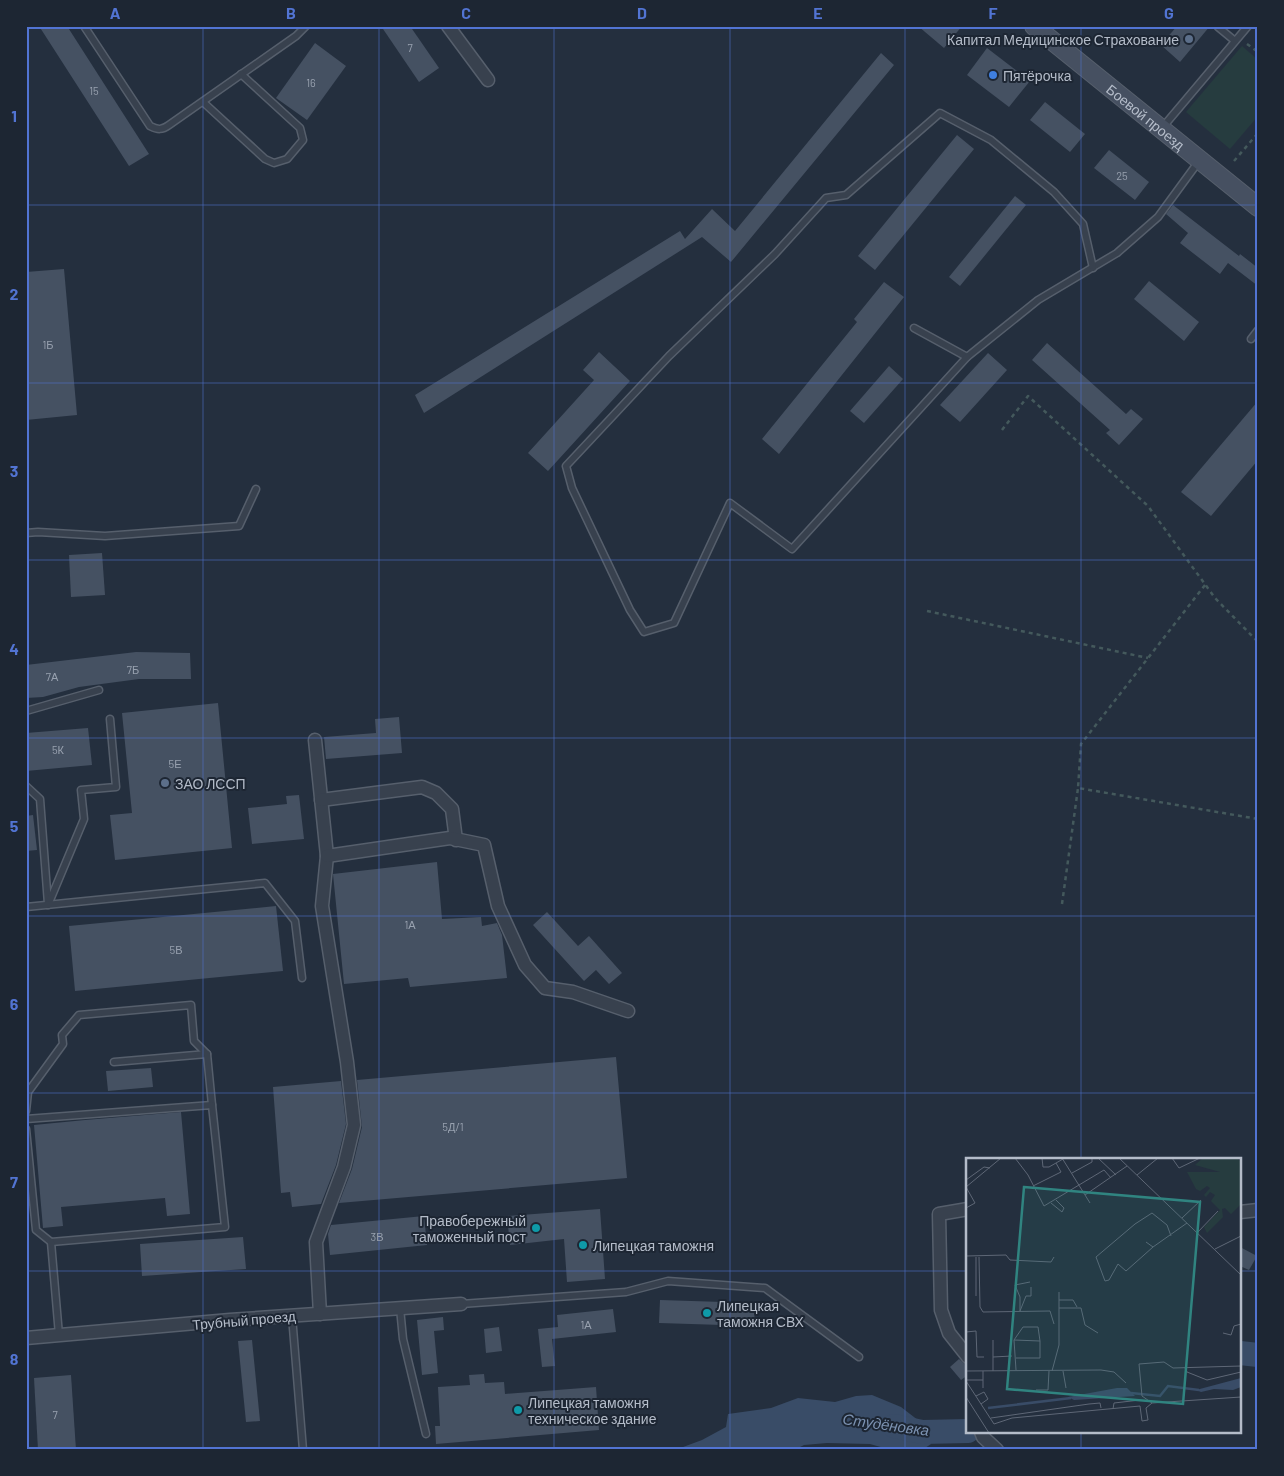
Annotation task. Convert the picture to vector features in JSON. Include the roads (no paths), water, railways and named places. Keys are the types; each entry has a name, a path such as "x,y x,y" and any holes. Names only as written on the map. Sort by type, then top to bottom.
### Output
{"street":[{"path":"448,26 488,80"},
{"name":"Боевой проезд","path":"1034,26 1258,207"},
{"path":"315,740 327,856 322,906 343,1036 354,1125 344,1167 316,1242 320,1314"},
{"path":"321,800 422,787 436,793 452,809 456,840"},
{"path":"327,856 450,838 484,845 498,906 525,965 545,988 573,992 628,1011"},
{"path":"966,1209 940,1214 941,1310 950,1333 966,1354"},
{"path":"1242,1212 1258,1210"},
{"name":"Трубный проезд","path":"26,1338 461,1304"},
{"path":"982,1435 997,1450"}],"lane":[{"path":"84,26 150,126 156,129 163,129 203,102 296,36 306,26"},
{"path":"1161,129 1248,26"},
{"path":"1218,27 1236,41"},
{"path":"203,102 265,159 274,163 287,159 303,140 300,128 241,74"},
{"path":"1093,268 1083,224 1054,192 991,140 940,113 846,195 826,198 775,254 669,356 566,466 572,488 630,610 644,632 674,623 730,503 792,549 967,357 1038,300 1093,268 1117,253 1158,217 1200,160"},
{"path":"914,328 967,357"},
{"path":"1251,339 1258,330"},
{"path":"26,533 105,536 240,526 256,489"},
{"path":"26,711 99,690"},
{"path":"48,905 84,819 81,790 116,787 110,720"},
{"path":"26,786 40,799 48,905"},
{"path":"26,907 265,883 295,921 302,978"},
{"path":"26,1111 28,1092 63,1044 62,1034 79,1015 191,1005 194,1041 208,1054 225,1227 51,1242 36,1230 26,1129"},
{"path":"114,1062 208,1054"},
{"path":"26,1119 212,1105"},
{"path":"51,1242 59,1335"},
{"path":"461,1304 626,1292 668,1281 766,1288 859,1357"},
{"path":"400,1308 403,1339 426,1434"},
{"path":"292,1316 302,1450"}],"water":[{"path":"872,1395 901,1407 923,1424 931,1444 922,1450 891,1450 870,1444 827,1443 804,1445 794,1450 675,1450 702,1440 726,1427 728,1414 771,1408 798,1398 835,1402 856,1396"}],"waterway":[{"name":"Студёновка","path":"1242,1353 1258,1355"},
{"name":"Студёновка","path":"894,1426 922,1432 966,1431"}],"place":[{"name":"Капитал Медицинское Страхование","path":"1189,39"},
{"name":"Пятёрочка","path":"993,75"},
{"name":"ЗАО ЛССП","path":"165,783"},
{"name":"Правобережный таможенный пост","path":"536,1228"},
{"name":"Липецкая таможня","path":"583,1245"},
{"name":"Липецкая таможня СВХ","path":"707,1313"},
{"name":"Липецкая таможня техническое здание","path":"518,1410"}]}
